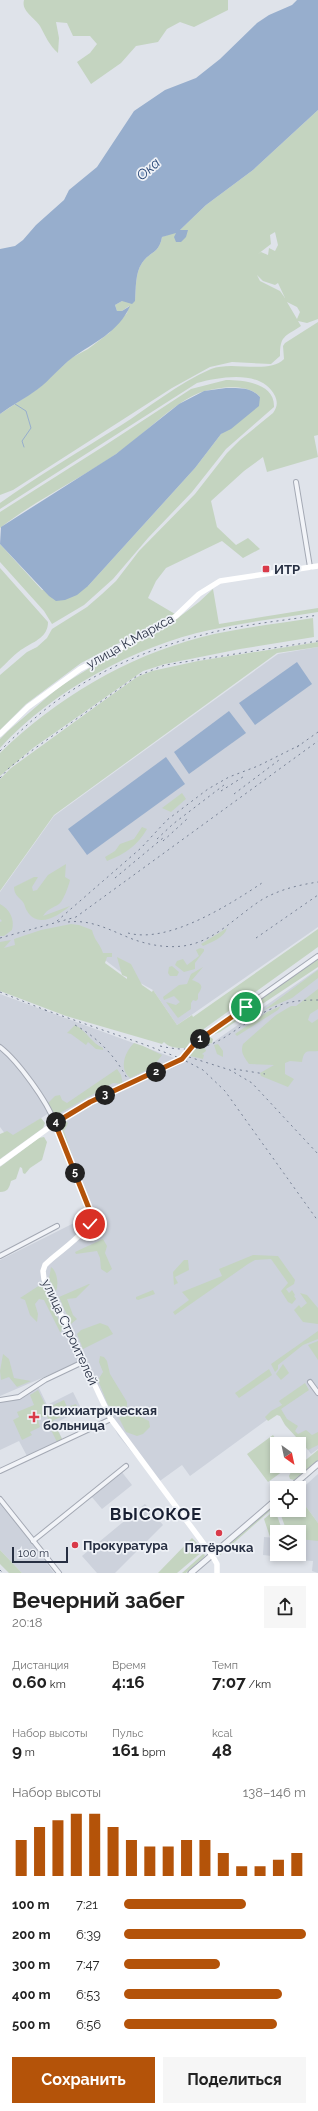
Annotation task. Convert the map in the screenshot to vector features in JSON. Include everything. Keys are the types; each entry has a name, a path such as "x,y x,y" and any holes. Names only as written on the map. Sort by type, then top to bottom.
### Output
{"main road":[{"name":"улица К.Маркса","path":"0,734 28,707 80,669 159,628 176,616 199,594 220,581 318,566"},
{"path":"0,1163 55,1123"},
{"name":"улица Строителей","path":"55,1123 90,1211 91,1219 85,1230 45,1265 43,1275 111,1419 212,1555"},
{"path":"212,1555 217,1564 217,1573"}],"street":[{"path":"296,482 310,567"},
{"path":"55,1123 90,1102 182,1059 196,1042 318,956"},
{"name":"улица Строителей","path":"0,1048 11,1056 46,1106 55,1123"},
{"path":"0,1256 57,1226"},
{"path":"0,1400 19,1397 45,1380 84,1362"},
{"path":"310,1382 318,1393"},
{"path":"0,1471 111,1419"},
{"path":"298,1481 318,1464"},
{"path":"34,1541 126,1466"},
{"path":"0,1499 59,1573"},
{"path":"191,1573 270,1505"}],"shaded area":[{"path":"318,647 318,927 177,1025 153,990 122,973 80,941 0,949 0,892 54,816 278,654"},
{"path":"318,969 318,1449 311,1454 306,1447 306,1437 298,1437 279,1411 190,1476 182,1465 157,1483 118,1435 79,1362 0,1396 0,1260 92,1214 49,1113 9,1139 0,1127 0,994 177,1059 180,1065 192,1050 212,1043","holes":["306,1384 282,1405 280,1401"]},
{"name":"Психиатрическая больница","path":"38,1386 47,1405 73,1392 82,1410 55,1423 62,1439 27,1456 19,1441 0,1450 0,1402 19,1398"},
{"path":"121,1471 132,1485 102,1509 91,1496"},
{"path":"318,1474 318,1523 306,1507 306,1485"},
{"path":"0,1500 54,1573 22,1573 0,1550"},
{"path":"145,1504 163,1525 115,1573 97,1573 82,1556"},
{"path":"318,1536 318,1573 312,1571 313,1561 306,1561 306,1538"},
{"path":"264,1537 270,1537 270,1556 263,1555"}],"green space":[{"path":"24,0 228,0 228,10 194,27 180,22 167,29 158,42 136,46 121,63 91,84 77,62 90,53 97,44 90,36 73,36 67,23 56,22 59,38 58,53 50,44 40,26 26,11 24,7"},
{"path":"318,110 318,319 307,323 298,321 301,326 284,338 281,344 280,356 271,364 232,362 210,367 172,388 13,490 0,495 0,414 39,388 71,358 88,349 109,333 127,313 129,306 122,311 117,311 115,305 122,301 135,301 138,271 145,259 159,247 162,237 180,230 206,205 253,170","holes":["275,232 278,245 275,251 269,248 268,255 261,252 258,254 271,244 270,235","257,275 263,281 275,285 278,283 285,298 280,291 260,281","287,302 297,307 300,312 297,319"]},
{"path":"318,322 318,435 314,436 318,457 267,472 263,457 244,471 211,501 217,527 236,545 248,538 260,549 243,558 222,541 166,568 156,581 148,598 175,614 81,663 26,704 0,730 0,675 27,652 37,647 47,638 52,629 87,607 116,581 139,551 195,494 227,453 240,440 273,413 277,405 277,401 269,387 251,378 228,377 197,383 0,509 0,503 187,381 211,369 220,367 260,367 277,364 284,359 283,346 285,343"},
{"path":"226,380 257,384 269,393 273,399 274,407 226,449 192,492 148,538 113,579 84,605 52,624 44,611 0,562 0,544 42,590 88,586 195,468 221,434 260,397 249,390 234,387 205,391 194,395 171,410 116,454 28,508 0,528 0,512 191,389"},
{"path":"0,568 48,622 46,631 40,638 18,652 0,669"},
{"path":"213,589 219,624 318,608 318,612 250,622 210,630 182,637 124,659 96,674 44,708 21,727 0,748 0,739 59,687 88,669 170,624 199,602"},
{"path":"313,618 314,637 240,649 165,664 143,671 33,748 0,776 0,753 22,733 69,697 119,668 174,645 202,637"},
{"path":"318,642 318,647 277,653 54,815 0,891 0,779 11,768 137,677 152,671 198,661"},
{"path":"182,793 186,799 171,812 162,808"},
{"path":"142,827 147,829 135,845 107,861 105,857 115,851 120,844 134,839"},
{"path":"66,864 65,877 70,880 66,893 61,903 48,910 43,916 70,906 54,917 42,920 37,919 27,911 23,902 16,894 14,887 34,877 38,877 32,887 33,891 37,890 48,875"},
{"path":"0,904 7,909 13,922 12,930 4,936 0,936 0,922 2,921 0,919"},
{"path":"71,924 79,925 92,930 103,953 112,953 112,957 107,957 105,963 127,979 127,977 122,975 117,957 131,964 142,985 152,992 153,990 177,1025 192,1015 193,1017 318,929 318,947 194,1036 186,1048 177,1048 171,1047 164,1042 162,1044 66,1016 0,991 0,942 11,940 4,948 15,945 14,939 41,930"},
{"path":"227,928 224,934 218,939 203,946 201,944"},
{"path":"200,948 204,949 204,951 195,963 195,969 184,972 175,965 177,961 183,959 187,965 199,956 196,950"},
{"path":"318,958 318,967 215,1034 215,1031"},
{"path":"172,966 179,972 177,976 170,976 168,973 169,967"},
{"path":"203,967 192,980 201,985 198,999 196,1001 193,1000 191,1003 191,1009 178,1018 166,1002 176,1005 180,1002 174,996 164,1000 163,997 179,985 187,984 191,974"},
{"path":"318,970 318,978 292,998 264,1010"},
{"path":"318,989 318,1009 310,1014 308,1020 312,1023 318,1019 318,1051 309,1051 305,1053 302,1062 290,1061 285,1063 285,1074 294,1079 288,1087 261,1076 260,1073 274,1065 249,1064 242,1052 243,1044 276,1015 291,1006 296,1006"},
{"path":"281,1006 278,1010 237,1036 235,1034 267,1012"},
{"path":"75,1025 83,1030 95,1043 103,1048 103,1050 96,1049 88,1042 86,1045 71,1034 67,1033"},
{"path":"210,1037 213,1039 212,1043 195,1047 204,1039"},
{"path":"134,1043 162,1055 153,1067 130,1078 125,1070 124,1061 125,1056"},
{"path":"218,1044 223,1051 223,1057 217,1054 214,1045"},
{"path":"205,1048 206,1051 202,1054 204,1055 203,1059 190,1056 192,1049"},
{"path":"117,1069 121,1075 123,1084 113,1083 60,1113 53,1113 48,1103 55,1096 60,1095 62,1100 67,1103"},
{"path":"41,1118 45,1123 43,1128 0,1159 0,1134 7,1131 13,1135"},
{"path":"65,1121 68,1123 64,1131 74,1161 72,1160 60,1127"},
{"path":"44,1137 47,1142 42,1160 30,1168 25,1174 20,1167 16,1179 11,1181 9,1188 3,1192 0,1192 0,1167 39,1138"},
{"path":"97,1226 101,1228 102,1231 82,1240 84,1234"},
{"path":"103,1239 107,1246 105,1253 112,1269 107,1273 101,1269 100,1258 97,1251 76,1254 75,1252"},
{"path":"253,1255 278,1256 295,1280 294,1284 286,1289 289,1293 292,1290 295,1295 294,1296 296,1299 292,1304 288,1302 281,1291 288,1283 271,1259 255,1260 175,1315 173,1312 189,1300 182,1292 222,1276 219,1269"},
{"path":"184,1260 188,1260 189,1270 175,1277 178,1283 174,1285 173,1272"},
{"path":"51,1267 55,1271 57,1278 56,1291 49,1279"},
{"path":"89,1284 76,1298 67,1299 73,1315 77,1319 71,1324 59,1297"},
{"path":"40,1285 43,1285 62,1327 61,1332 44,1300 39,1299 35,1304 38,1314 37,1322 30,1315 25,1300 20,1298"},
{"path":"153,1290 155,1294 138,1300 136,1299 136,1297"},
{"path":"300,1293 307,1295 318,1308 318,1324 303,1322 294,1310 299,1305 301,1308 307,1303"},
{"path":"100,1323 108,1326 113,1334 83,1349 77,1334 81,1330"},
{"path":"318,1331 318,1339 303,1345 278,1365 278,1369 275,1372 271,1364"},
{"path":"318,1341 318,1360 308,1345"},
{"path":"3,1354 9,1359 14,1378 31,1381 17,1387 9,1377 1,1380 0,1371"},
{"path":"100,1356 104,1357 107,1361 110,1374 127,1402 127,1410 117,1412 108,1405 98,1380 103,1372 99,1362"},
{"path":"283,1364 289,1373 281,1380 276,1374"},
{"path":"269,1369 272,1375 239,1398 235,1393"},
{"path":"305,1383 309,1390 281,1409 287,1419 298,1426 295,1431 298,1434 306,1430 312,1435 318,1432 318,1445 308,1450 306,1448 306,1437 296,1437 285,1425 280,1416 277,1415 268,1421 265,1417 271,1411 282,1405 279,1401"},
{"path":"38,1390 47,1408 64,1400 67,1407 76,1404 78,1409 54,1420 51,1423 46,1415 38,1419 40,1427 30,1432 32,1435 22,1440 13,1420 19,1417 17,1412 34,1405 30,1395"},
{"path":"129,1413 133,1413 149,1421 150,1427 143,1434 137,1436 126,1432 119,1418"},
{"path":"56,1427 62,1439 57,1442 51,1430"},
{"path":"270,1437 270,1473 280,1473 268,1482 247,1454"},
{"path":"318,1450 318,1460 306,1470 306,1460"},
{"path":"290,1473 302,1473 294,1480 290,1479 289,1476"},
{"path":"306,1507 318,1523 318,1541 306,1540 306,1525 284,1525 282,1517 306,1517"},
{"path":"270,1509 270,1511 220,1555 219,1553"},
{"path":"270,1514 270,1517 278,1517 280,1525 270,1525 270,1537 264,1519"},
{"path":"192,1538 203,1551 177,1573 158,1573"},
{"path":"0,1550 22,1573 9,1573 0,1564"},
{"path":"203,1554 205,1555 204,1557 186,1573 182,1573"}],"water":[{"name":"Ока","path":"297,0 318,0 318,110 253,170 206,205 180,230 188,230 186,237 181,242 176,242 174,237 176,233 162,237 159,247 145,259 138,271 135,301 132,304 122,301 115,305 117,311 122,311 130,306 119,323 112,330 63,365 38,389 0,414 0,249 15,246 23,240 36,225 64,200 69,190 97,167 134,111 165,90 196,78 220,59 257,23 269,15 292,5"},
{"path":"226,388 253,391 260,397 259,406 231,429 221,434 195,468 88,586 77,595 65,600 56,601 49,596 0,544 1,527 116,454 179,404 204,391"},
{"path":"297,662 312,684 255,725 239,703"},
{"path":"229,711 246,733 189,774 174,752"},
{"path":"166,757 185,784 87,855 68,829"}],"waterway":[{"path":"15,404 26,411 31,428 22,441 24,447"}],"railway":[{"path":"0,751 31,722 65,695 98,675 134,658 153,650 191,638 223,630 318,615"},
{"path":"0,778 10,767 34,749 137,676 165,665 318,641"},
{"path":"297,747 318,732"},
{"path":"0,938 76,917 318,741"},
{"path":"57,921 141,848 167,820 208,789 229,777 258,766 300,745"},
{"path":"234,794 279,760"},
{"path":"221,791 246,775"},
{"path":"157,839 173,824 224,785"},
{"path":"163,841 187,819"},
{"path":"115,878 163,838"},
{"path":"68,922 86,922 94,924 152,945 170,947 183,946 195,943 216,934 263,899 290,888 318,882"},
{"path":"128,933 144,935 161,933 179,928 233,902 262,883"},
{"path":"256,938 318,895"},
{"path":"0,992 50,1012"},
{"path":"160,1046 179,1049 209,1045 278,1006 295,1001 318,1000"},
{"path":"45,1010 146,1045 182,1059 203,1070 225,1091 318,1221"},
{"path":"75,1025 92,1036 107,1050 130,1084"},
{"path":"189,1057 230,1070 252,1083 318,1154"},
{"path":"234,1069 265,1074"},
{"path":"0,1570 3,1573"}],"place":[{"name":"ИТР","path":"266,569"},
{"name":"Психиатрическая больница","path":"34,1417"},
{"name":"Пятёрочка","path":"219,1533"},
{"name":"Прокуратура","path":"75,1545"}],"district":[{"name":"ВЫСОКОЕ","path":"156,1514"}],"route":[{"path":"90,1224 90,1211 55,1123 90,1102 178,1062 185,1057 196,1042 246,1007"}]}
